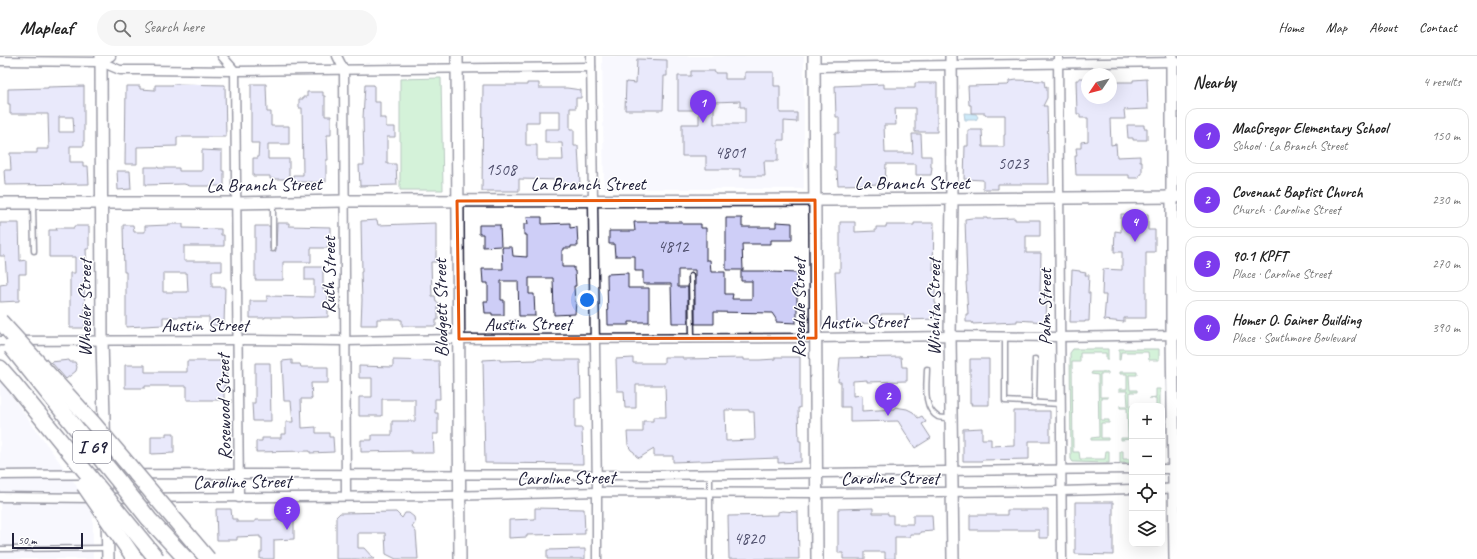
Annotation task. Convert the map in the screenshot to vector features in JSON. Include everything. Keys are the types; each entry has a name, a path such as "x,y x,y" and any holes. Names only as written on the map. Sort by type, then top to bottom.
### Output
{"highway":[{"path":"0,321 93,423 208,559"},
{"name":"I 69","path":"0,333 149,519 186,559"},
{"name":"I 69","path":"0,368 157,559"},
{"path":"14,384 135,559"}],"street":[{"path":"0,61 101,59 111,56"},
{"path":"222,56 235,71"},
{"name":"Ruth Street","path":"337,56 344,70 346,496"},
{"name":"Blodgett Street","path":"457,56 460,559"},
{"path":"591,56 597,559"},
{"path":"101,59 120,70 235,71 591,66"},
{"name":"Wheeler Street","path":"101,59 102,340 108,559"},
{"name":"Wichita Street","path":"951,60 952,200 950,336 953,559"},
{"name":"Palm Street","path":"1058,60 1060,199 1059,336 1062,559"},
{"path":"814,61 1174,60 1175,198 1171,488 1175,559"},
{"name":"Rosedale Street","path":"814,61 817,559"},
{"name":"Rosewood Street","path":"235,71 239,498"},
{"name":"La Branch Street","path":"0,203 1175,198"},
{"name":"Austin Street","path":"0,341 345,341 1174,335"},
{"name":"Caroline Street","path":"0,476 105,474 459,473 597,475 816,474 1129,469"},
{"name":"Caroline Street","path":"0,498 239,498 597,492 817,493 1061,492 1129,490"}],"lane":[{"path":"273,202 273,249"},
{"path":"33,203 34,251"},
{"path":"690,276 692,338"},
{"path":"1005,336 1005,401 1060,404"},
{"path":"1034,403 1035,359"},
{"path":"927,369 927,402 931,410 939,417 951,418"},
{"path":"710,474 710,559"},
{"path":"0,549 108,548"}],"highlighted area":[{"path":"815,200 816,338 459,339 457,201"}],"shaded area":[{"path":"602,56 804,56 804,189 604,189"},
{"path":"0,380 93,508 93,559 0,559"}],"green space":[{"path":"441,78 443,190 400,190 400,79"},
{"path":"1073,349 1108,349 1108,360 1106,360 1106,353 1080,353 1080,362 1072,362 1073,452 1079,452 1080,459 1105,459 1106,451 1109,451 1109,463 1073,462 1071,459 1070,353"},
{"path":"1119,349 1159,349 1159,360 1149,360 1148,352 1121,352 1119,360"},
{"path":"1092,372 1108,372 1108,374 1100,374 1100,397 1108,397 1101,398 1101,420 1109,420 1109,423 1101,423 1101,438 1108,438 1108,440 1091,440 1091,438 1099,437 1098,375 1091,374"},
{"path":"1120,372 1137,372 1137,375 1129,375 1130,390 1137,390 1137,392 1130,392 1129,439 1121,440 1121,438 1128,438 1127,408 1120,408 1120,406 1128,406 1127,391 1119,391 1119,389 1127,389 1127,374 1120,374"},
{"path":"1156,389 1160,389 1160,403 1156,403 1156,398 1149,398 1156,397"},
{"path":"1120,451 1123,451 1123,459 1129,459 1129,463 1120,463"}],"water":[{"path":"964,113 976,114 978,117 976,120 965,120"}],"building":[{"path":"637,59 667,60 667,76 664,76 663,110 625,110 626,82 636,83"},
{"path":"691,71 715,71 715,73 725,73 725,79 745,79 745,72 774,72 774,86 780,86 780,113 797,113 797,122 784,121 784,140 778,140 778,161 764,161 765,176 740,176 740,169 706,169 706,156 682,156 682,124 699,124 699,110 678,110 678,76 691,76","holes":["740,101 740,107 745,107 745,124 714,124 714,102"]},
{"path":"1079,78 1081,78 1081,104 1117,104 1117,82 1133,82 1133,80 1147,79 1148,109 1124,110 1125,119 1110,119 1111,145 1116,144 1117,157 1140,156 1140,161 1142,161 1142,174 1139,175 1139,178 1129,178 1129,175 1076,175 1076,148 1081,148 1081,142 1088,141 1088,118 1080,118 1080,114 1077,114 1076,80 1079,80"},
{"path":"1009,81 1044,81 1045,87 1047,86 1047,98 1043,106 1047,106 1049,184 998,184 998,189 983,189 983,180 964,179 965,146 968,146 968,130 982,130 983,147 1004,147 1005,115 971,113 968,86 1008,85"},
{"path":"527,83 539,83 539,88 567,88 581,90 581,98 576,98 576,108 570,108 570,129 574,129 574,146 578,146 580,184 563,184 563,180 519,179 519,191 482,191 483,85 527,85","holes":["539,111 560,111 560,129 545,129 545,143 562,143 563,160 537,160 537,145 526,145 526,122 539,122"]},
{"path":"915,83 937,83 937,132 915,132 915,108 895,108 896,125 884,125 885,153 913,153 912,134 921,134 922,156 931,156 931,175 916,175 916,164 886,164 885,184 838,185 837,171 835,171 835,133 839,133 839,117 836,117 835,86 884,84 884,88 915,88"},
{"path":"251,84 266,84 267,112 271,112 271,126 289,126 289,144 268,144 268,159 289,159 289,179 270,179 270,176 253,176 253,158 258,158 259,143 251,143"},
{"path":"155,85 225,85 226,137 177,137 177,146 137,147 137,164 125,164 126,86 140,86 140,89 155,90"},
{"path":"365,85 374,85 374,102 380,102 380,118 386,118 386,127 395,127 395,137 387,137 387,164 396,164 397,185 360,186 359,165 364,165 363,118"},
{"path":"84,86 84,146 70,146 70,162 83,162 83,166 88,166 89,184 5,185 4,170 11,170 10,153 37,153 37,149 49,149 48,114 10,114 8,89","holes":["59,117 73,117 74,132 59,132"]},
{"path":"307,92 323,92 323,96 325,96 325,116 331,116 331,135 327,135 328,160 326,160 326,182 293,182 293,175 303,175 302,108 299,108 299,99 307,97"},
{"path":"1127,125 1144,125 1144,128 1147,128 1147,140 1133,140 1133,138 1128,138"},
{"path":"202,150 222,151 224,186 190,186 184,184 145,185 145,167 179,168 179,171 202,171"},
{"path":"117,171 130,171 131,189 118,190"},
{"path":"1121,214 1148,214 1148,230 1155,230 1155,252 1146,252 1146,318 1124,318 1124,322 1104,320 1106,295 1102,295 1103,269 1122,270 1122,252 1114,252 1115,231 1121,232"},
{"path":"527,217 542,217 542,224 570,223 570,228 577,227 578,246 571,246 571,248 564,248 564,250 562,250 562,267 574,267 575,271 575,314 554,315 553,278 529,278 529,294 534,294 535,316 519,316 518,281 501,281 501,300 504,300 504,315 492,315 492,313 485,313 484,301 488,301 488,283 483,283 482,269 503,269 502,247 512,247 513,256 527,257 527,235 524,235 524,224 528,224"},
{"path":"726,218 742,218 742,227 776,227 776,222 792,223 792,240 771,240 771,244 742,244 743,270 726,270"},
{"path":"1015,218 1015,220 1040,220 1040,236 1026,236 1026,253 1041,253 1040,292 1047,292 1046,322 1017,320 1017,322 973,324 972,322 966,322 966,314 968,314 965,219"},
{"path":"377,220 378,225 436,223 436,262 431,262 432,296 435,296 436,302 438,302 438,320 436,320 436,326 402,326 402,320 400,319 377,319 377,325 361,325 361,221"},
{"path":"634,222 682,222 682,224 701,224 701,228 706,228 706,260 710,260 711,272 725,272 725,294 733,294 732,299 752,299 752,281 741,281 741,271 797,273 796,323 776,322 776,319 772,313 714,312 714,324 695,324 695,270 678,270 678,287 688,287 688,323 672,323 671,284 643,284 643,271 635,271 635,256 615,256 614,244 609,244 609,231 635,231"},
{"path":"840,222 855,222 855,232 876,231 876,227 886,227 886,225 934,223 933,270 936,270 935,303 937,319 905,320 904,314 881,314 882,323 837,324 835,272 840,272"},
{"path":"0,223 19,223 20,261 26,260 26,274 19,274 19,301 0,302 0,285 7,284 5,256 0,256"},
{"path":"277,223 289,223 289,226 331,227 331,248 311,248 311,262 283,262 283,280 255,280 255,226 270,226 270,249 273,252 276,249"},
{"path":"183,224 183,228 221,229 221,235 224,235 224,246 184,246 184,261 222,261 222,271 212,271 212,287 225,287 224,325 209,325 209,317 163,317 163,325 126,327 126,272 124,272 123,225 133,225 134,232 145,232 145,226","holes":["163,273 187,273 188,292 163,292"]},
{"path":"479,225 500,225 501,246 483,247 483,234 479,234"},
{"path":"74,226 89,226 89,249 86,249 87,271 84,272 85,328 70,328 70,273 75,273 75,257 49,257 49,230 57,230 56,228 74,228"},
{"path":"305,267 323,267 323,290 328,290 328,317 250,318 250,301 267,301 267,296 314,297 314,280 305,280"},
{"path":"1072,270 1080,271 1086,273 1085,275 1089,275 1089,321 1070,322"},
{"path":"628,273 628,288 649,288 649,322 629,322 629,325 608,325 607,274"},
{"path":"517,320 518,328 510,328 509,321"},
{"path":"664,357 683,357 683,359 744,358 744,360 760,360 775,359 775,357 800,357 800,408 798,408 801,462 778,463 778,458 673,462 673,456 654,456 654,449 639,458 636,456 628,445 627,432 643,432 643,421 653,421 653,417 666,417 665,385 636,385 636,408 625,408 624,391 617,391 616,359 633,358 633,363 664,363","holes":["725,410 749,410 749,412 754,412 755,440 726,441"]},
{"path":"901,357 902,367 907,367 907,381 853,381 853,396 862,395 862,411 895,409 895,407 907,409 913,412 918,418 922,416 926,422 922,424 931,438 915,448 898,421 850,422 850,407 841,407 841,382 838,382 840,358"},
{"path":"500,359 500,361 536,359 580,360 581,398 575,398 575,428 582,428 583,464 485,463 483,360"},
{"path":"970,359 989,359 989,405 971,405 972,403 970,403"},
{"path":"69,360 70,362 75,362 77,367 76,371 66,379 51,362"},
{"path":"292,360 292,364 300,364 301,367 328,367 328,383 311,383 312,399 301,399 302,428 316,427 316,433 329,433 329,437 333,437 334,452 256,452 256,441 262,441 262,438 281,438 281,434 286,434 286,422 293,422 291,401 284,401 282,361"},
{"path":"393,360 439,361 440,399 435,399 435,413 438,413 438,434 433,434 434,453 411,453 411,451 361,452 361,440 372,440 372,435 392,435 392,421 415,421 415,399 382,399 382,416 359,416 359,397 372,397 372,378 359,378 359,366 393,367"},
{"path":"187,361 226,361 227,379 226,385 224,385 224,400 187,400 187,386 145,386 145,388 125,388 125,365 145,365 145,372 187,372"},
{"path":"255,363 270,363 271,421 253,421 252,403 255,403"},
{"path":"1014,411 1050,411 1050,441 1029,441 1029,459 963,461 963,429 982,428 982,439 991,439 991,446 1014,445"},
{"path":"166,433 174,433 174,453 151,454 151,436 166,436"},
{"path":"1075,502 1113,502 1113,555 1075,554"},
{"path":"535,508 584,509 585,534 527,535 527,537 509,538 509,520 535,519"},
{"path":"873,508 873,513 888,513 888,515 893,515 893,524 913,524 913,515 932,515 933,531 920,532 920,534 910,534 910,537 895,537 895,559 885,559 885,552 865,552 865,559 843,559 843,553 838,553 838,509"},
{"path":"216,509 231,509 232,519 237,519 237,522 255,522 255,520 294,520 294,539 274,540 274,559 260,559 260,552 262,552 262,538 260,538 260,536 237,537 237,540 217,540"},
{"path":"1007,510 1048,510 1048,538 1039,538 1039,530 970,530 970,515 1007,515"},
{"path":"396,512 402,518 405,513 409,513 414,517 415,523 412,527 416,532 418,559 396,559 386,554 385,533 358,533 358,548 364,548 374,559 336,559 336,517 340,513"},
{"path":"778,512 798,512 799,559 729,559 728,516 778,515"},
{"path":"585,549 585,559 547,559 547,550"}],"place":[{"name":"MacGregor Elementary School","path":"703,123"},
{"name":"Homer O. Gainer Building","path":"1135,242"},
{"name":"Covenant Baptist Church","path":"888,416"},
{"name":"90.1 KPFT","path":"287,530"}]}
